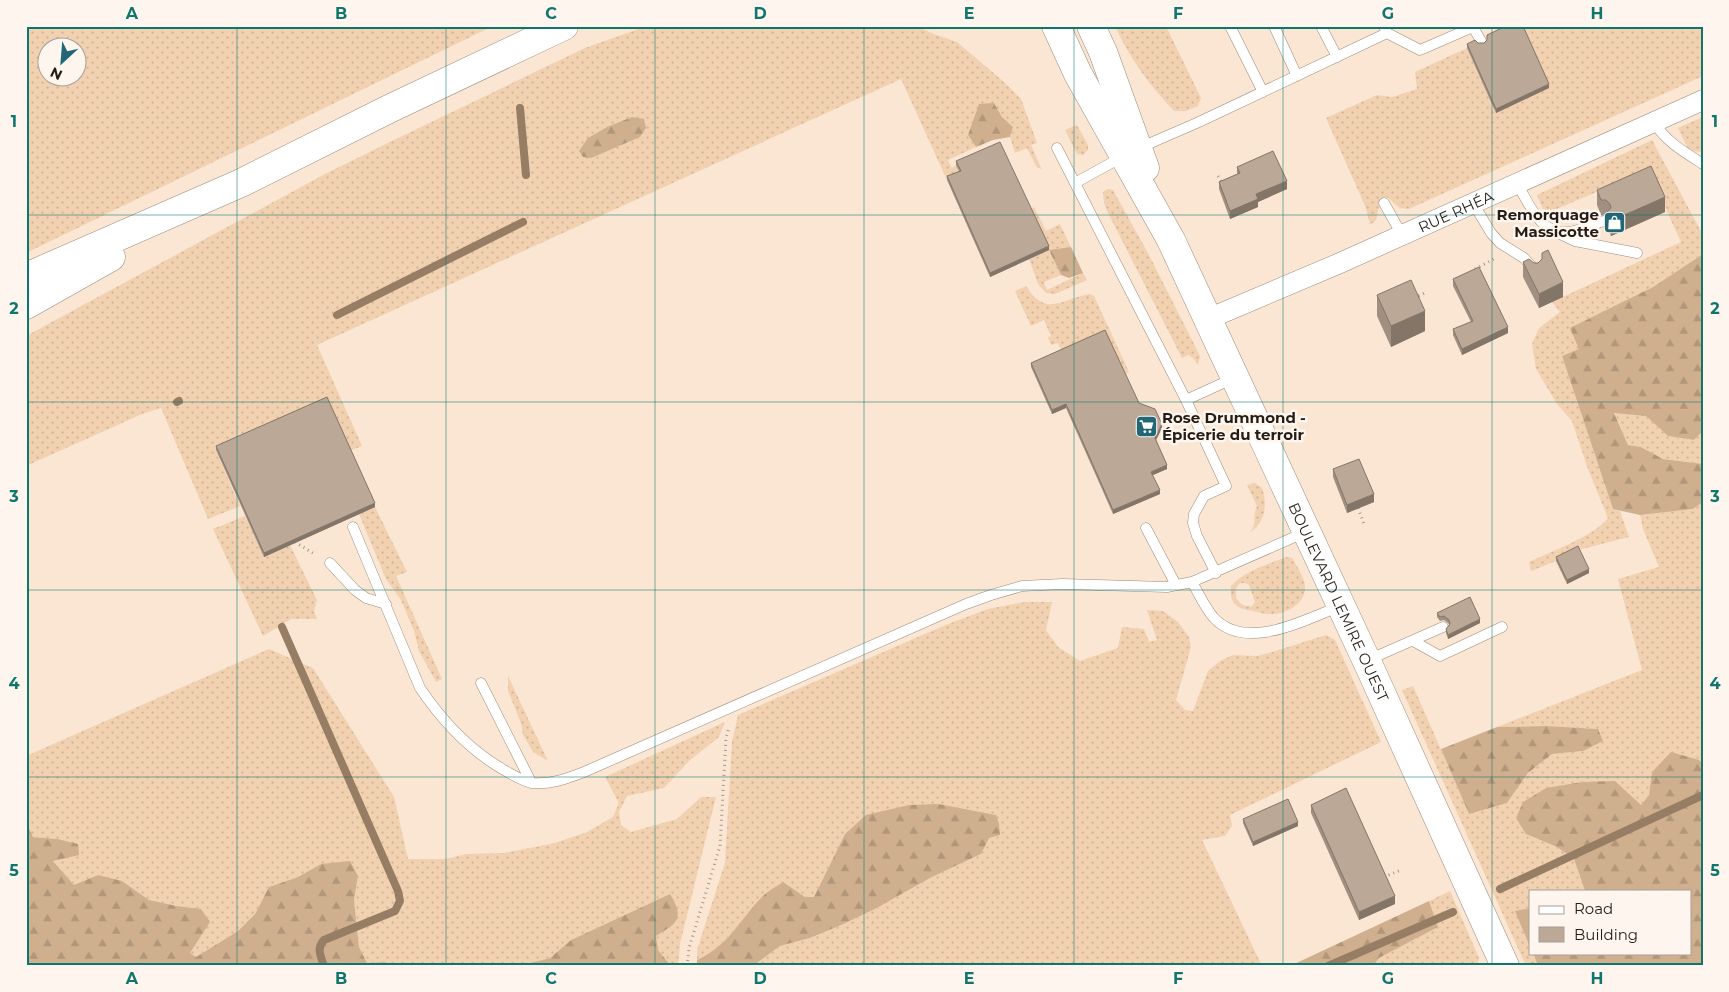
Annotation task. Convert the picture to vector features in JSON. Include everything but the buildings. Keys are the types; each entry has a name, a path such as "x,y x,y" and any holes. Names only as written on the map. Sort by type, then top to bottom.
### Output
{"main road":[{"path":"26,277 241,183 389,109 564,26"},
{"name":"BOULEVARD LEMIRE OUEST","path":"1056,26 1078,74 1131,153 1505,966"},
{"name":"BOULEVARD LEMIRE OUEST","path":"1091,26 1103,52 1131,153"},
{"path":"26,305 241,183"}],"street":[{"name":"RUE RHÉA","path":"1208,319 1402,235 1703,100"}],"lane":[{"path":"1230,26 1263,92"},
{"path":"1274,26 1297,76"},
{"path":"1321,26 1337,57"},
{"path":"1075,183 1131,153 1337,57 1386,30 1420,50 1473,27 1481,41"},
{"path":"1654,122 1668,141 1703,164"},
{"path":"1057,148 1186,400 1226,486 1204,496 1194,514 1193,523 1197,536 1216,573"},
{"path":"1516,183 1540,222 1552,230 1575,241 1636,253"},
{"path":"1384,203 1402,235"},
{"path":"1473,203 1491,233 1500,243 1524,258 1536,271"},
{"path":"1552,230 1573,232 1604,221"},
{"path":"1186,400 1235,378"},
{"path":"353,527 420,688 433,707 457,735 488,760 518,778 544,783 560,781 584,772 966,604 991,595 1022,586 1062,584 1149,587 1192,582 1216,573 1306,531"},
{"path":"1146,528 1176,585"},
{"path":"330,563 355,590 366,598 386,604"},
{"path":"1192,582 1213,617 1230,629 1247,634 1266,633 1296,624 1341,606"},
{"path":"1412,641 1440,656 1502,626"},
{"path":"1366,661 1443,627"},
{"path":"481,683 531,782"}],"path":[{"path":"1218,176 1224,187"},
{"path":"1468,274 1510,250"},
{"path":"1411,300 1428,292"},
{"path":"1358,508 1364,524"},
{"path":"295,542 330,563"},
{"path":"687,966 689,948 720,846 726,738 739,704"},
{"path":"1383,878 1401,870"}],"shaded area":[{"path":"26,26 493,26 26,253"},
{"path":"647,26 916,26 957,42 1021,99 1037,143 1031,145 1042,170 1036,166 1027,148 1015,153 1010,137 1013,127 1002,117 994,103 968,135 976,147 948,160 952,168 956,165 961,175 947,180 901,79 317,345 362,446 347,452 216,451 240,506 208,519 161,408 142,414 26,466 26,336 327,173 585,48"},
{"path":"1115,26 1166,26 1201,98 1198,106 1186,111 1174,111 1141,72"},
{"path":"1521,26 1703,26 1703,76 1409,209 1400,208 1387,197 1380,202 1376,220 1370,225 1366,208 1326,118 1377,95 1392,97 1417,89 1415,72 1467,48 1496,112"},
{"path":"1703,117 1703,152 1689,151 1678,128"},
{"path":"1077,125 1088,145 1088,150 1083,155 1077,154 1065,130"},
{"path":"1652,140 1703,235 1703,254 1653,287 1571,329 1580,349 1562,356 1613,509 1620,511 1629,537 1578,550 1531,571 1529,562 1594,531 1608,518 1588,469 1572,421 1557,404 1536,369 1532,344 1539,328 1560,312 1552,302 1681,242 1648,170 1545,214 1537,195"},
{"path":"1108,189 1113,190 1149,255 1200,356 1198,365 1188,355 1182,358 1108,213 1104,203 1103,192"},
{"path":"1034,207 1046,231 1060,224 1071,247 1049,250 1030,210"},
{"path":"1049,250 1061,275 1044,282 1047,290 1083,273 1087,280 1055,294 1046,293 1038,284 1029,259"},
{"path":"1026,286 1033,296 1047,304 1055,304 1090,294 1094,296 1129,372 1124,375 1062,353 1058,343 1051,345 1048,338 1051,336 1044,320 1031,326 1015,291"},
{"path":"1614,412 1646,416 1668,436 1694,440 1703,431 1703,464 1663,459 1641,447 1628,445"},
{"path":"1255,483 1262,488 1265,507 1259,524 1249,533 1253,527 1257,506 1247,485"},
{"path":"1703,502 1703,764 1699,760 1652,772 1649,795 1641,805 1526,834 1557,847 1574,859 1585,890 1529,890 1529,908 1516,911 1529,944 1529,954 1533,954 1538,966 1526,966 1402,690 1413,686 1469,813 1507,803 1528,773 1552,754 1583,751 1598,729 1546,726 1497,727 1642,670 1618,579 1659,567 1643,529 1640,515 1693,509"},
{"path":"375,507 407,572 396,576 442,679 436,682 419,651 414,631 401,600 386,579 359,514"},
{"path":"245,516 264,556 290,545 317,600 314,611 317,619 291,619 263,636 213,529"},
{"path":"1286,557 1292,558 1301,573 1305,586 1303,596 1296,605 1280,613 1265,614 1246,610 1233,602 1231,586 1237,580 1264,565","holes":["1240,583 1249,585 1255,602 1252,606 1243,605 1236,598 1236,588"]},
{"path":"1025,602 1052,602 1046,630 1058,647 1080,661 1118,648 1122,627 1144,629 1149,642 1157,640 1147,610 1163,611 1178,622 1189,637 1191,647 1176,700 1185,710 1193,711 1208,671 1220,661 1233,655 1257,656 1326,635 1335,640 1381,742 1230,815 1232,826 1225,836 1202,840 1262,966 754,965 780,946 810,938 839,926 875,909 930,878 981,854 996,815 939,804 845,834 814,897 805,898 736,929 711,954 697,960 697,950 725,863 732,742 738,715 948,624 988,609"},
{"path":"269,649 313,668 394,797 408,859 446,859 466,854 504,853 555,843 587,832 613,817 619,803 605,777 725,722 719,737 689,761 664,788 627,796 619,812 621,825 631,832 677,819 701,797 716,797 680,944 678,966 671,966 658,950 656,936 669,929 670,894 571,940 550,958 518,966 407,966 384,962 367,963 359,947 354,900 358,876 321,864 298,877 269,887 255,914 238,931 196,957 189,954 198,940 201,909 149,900 122,881 74,885 53,861 57,839 33,837 26,822 26,756"},
{"path":"508,676 548,761 533,752 523,735 521,723 508,691"},
{"path":"1450,891 1479,958 1477,966 1373,966 1379,958 1438,927 1429,901"}],"green space":[{"path":"994,103 1002,117 1013,127 1010,137 993,140 976,147 968,135 979,104"},
{"path":"632,117 644,119 646,128 640,137 591,158 583,157 579,151 588,138 607,127"},
{"path":"1071,247 1083,273 1069,278 1061,275 1049,250"},
{"path":"1703,254 1703,431 1694,440 1668,436 1646,416 1614,413 1628,445 1641,447 1663,459 1703,464 1703,502 1693,509 1640,515 1613,509 1562,356 1579,349 1570,328 1653,287"},
{"path":"1546,726 1598,729 1603,741 1583,751 1552,754 1528,773 1507,803 1469,814 1441,749 1497,727"},
{"path":"1671,752 1699,760 1703,764 1703,966 1538,966 1533,954 1692,954 1692,890 1585,890 1574,859 1557,847 1526,834 1516,818 1523,802 1546,788 1582,782 1615,781 1641,805 1649,795 1652,772"},
{"path":"939,804 996,815 1000,835 989,838 981,854 930,878 875,909 839,926 810,938 780,946 754,965 697,966 697,960 717,948 763,896 783,882 805,897 814,897 845,834 866,815 909,805"},
{"path":"26,822 33,837 57,839 78,844 79,855 53,861 74,885 98,875 122,881 149,900 201,909 210,922 190,953 196,957 238,931 255,914 269,887 298,877 321,864 350,861 358,876 354,900 359,947 367,963 384,962 407,966 26,966"},
{"path":"670,894 675,902 678,915 674,924 656,936 658,950 671,966 518,966 550,958 571,940"},
{"path":"1429,901 1438,927 1379,958 1373,966 1290,966"},
{"path":"1529,908 1529,945 1515,911"}],"waterway":[{"path":"520,108 526,175"},
{"path":"337,315 523,222"},
{"path":"282,627 398,891 400,901 395,911 324,940 320,946 324,966"},
{"path":"1500,889 1703,795"},
{"path":"1328,966 1453,912"}],"place":[{"name":"Remorquage Massicotte","path":"1615,223"},
{"name":"Rose Drummond - Épicerie du terroir","path":"1146,426"}]}
